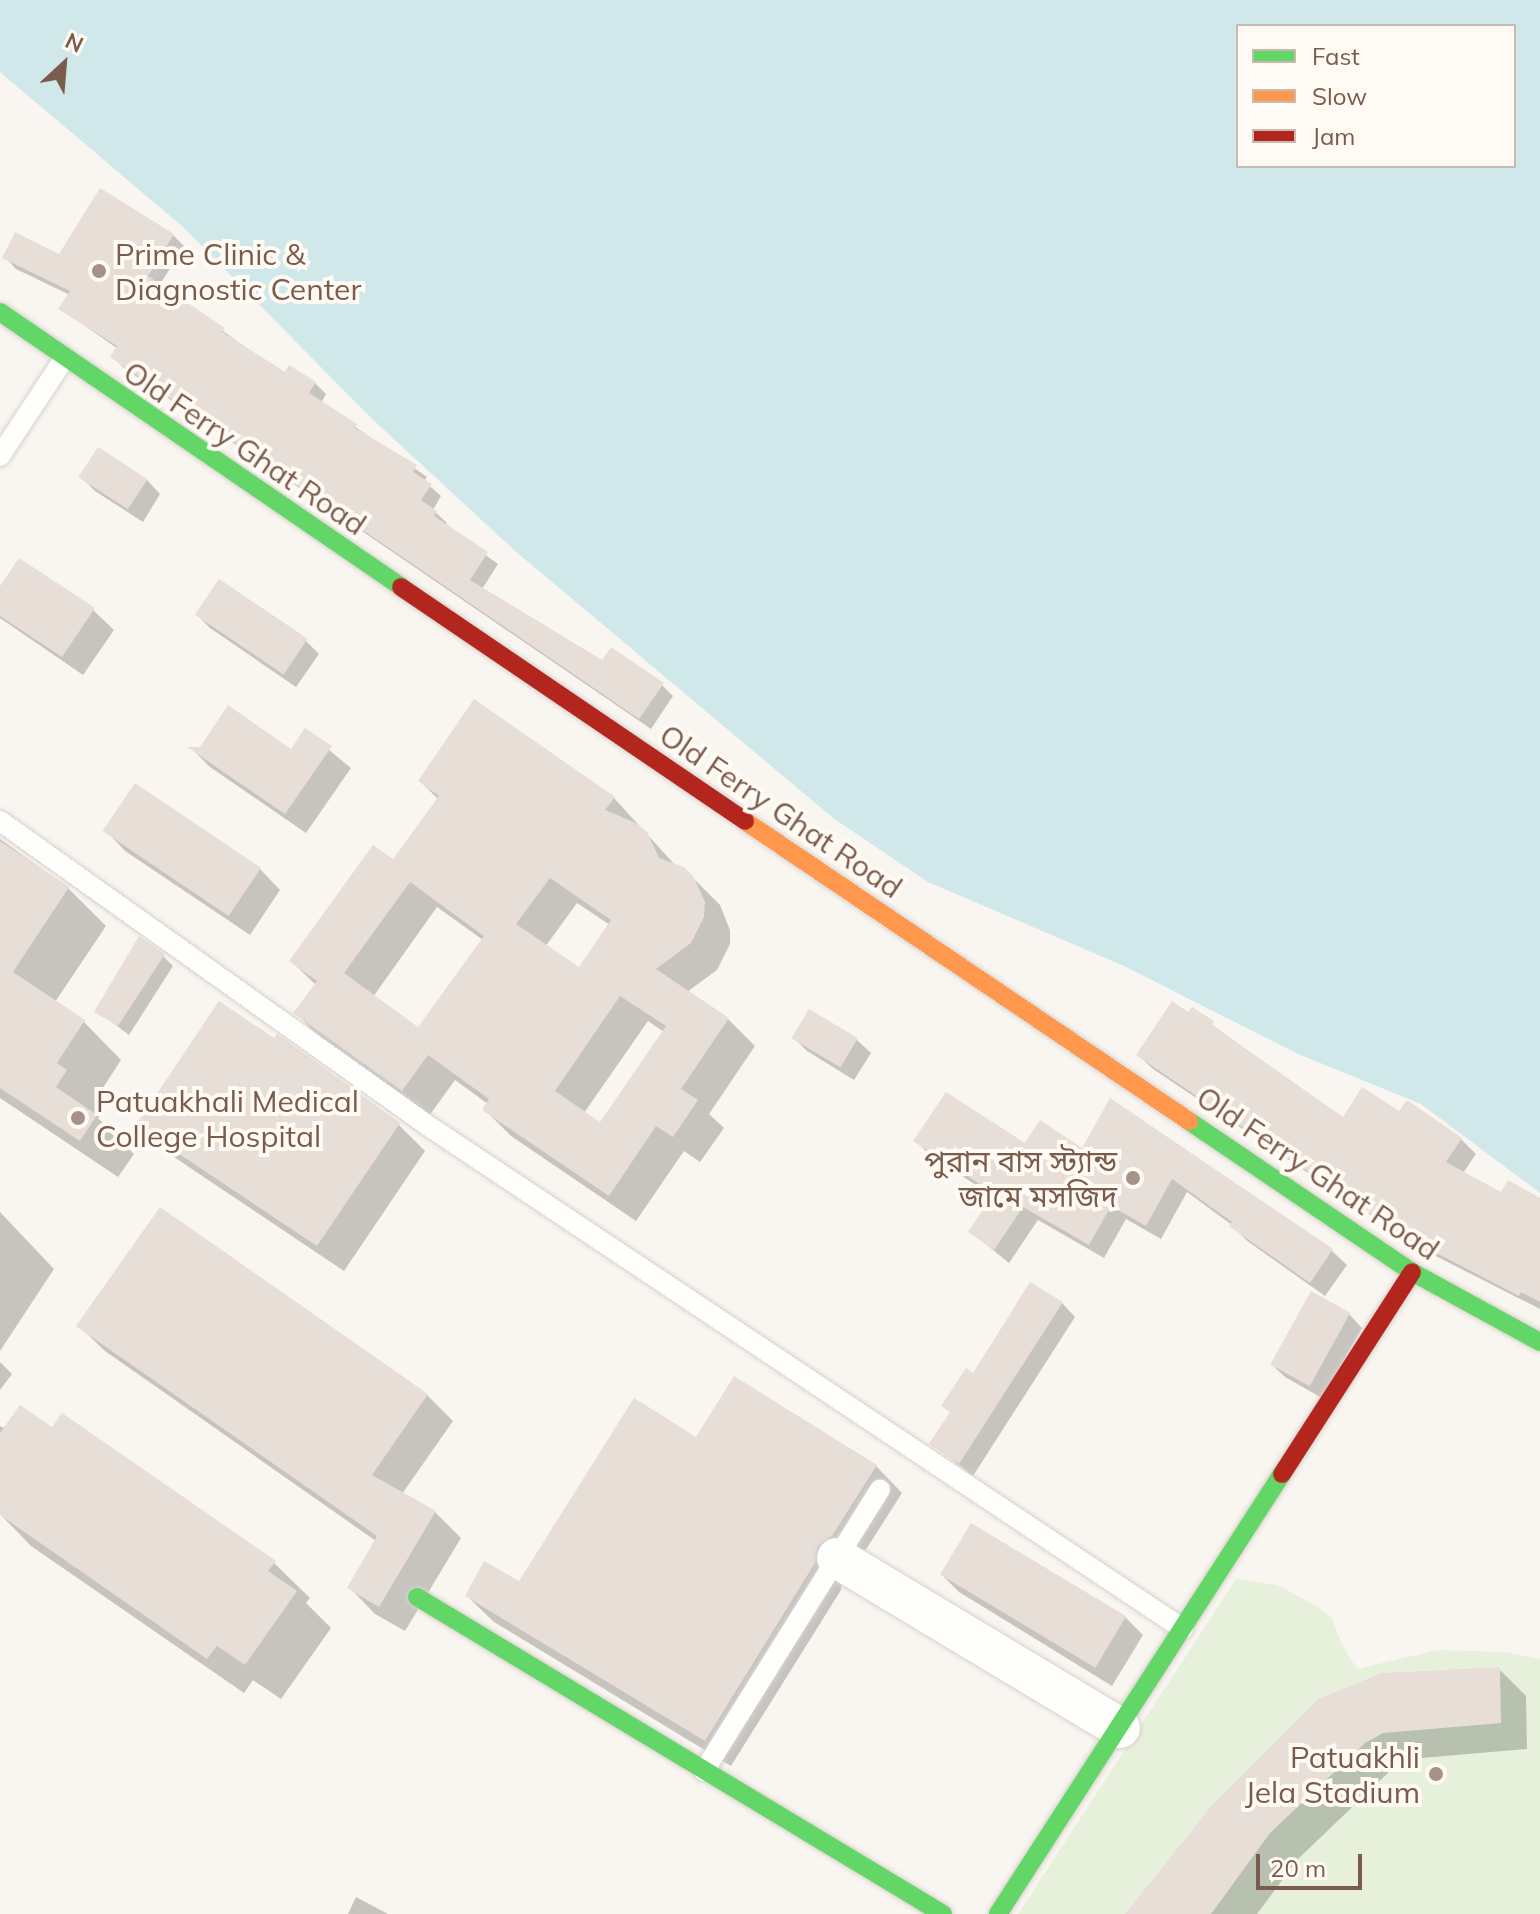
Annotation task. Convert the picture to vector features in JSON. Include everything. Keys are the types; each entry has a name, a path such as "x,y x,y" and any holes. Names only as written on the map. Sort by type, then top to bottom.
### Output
{"street":[{"name":"Old Ferry Ghat Road","path":"0,312 64,359 1412,1272 1540,1342"},
{"path":"998,1914 1412,1272"},
{"path":"837,1558 1120,1728"},
{"path":"417,1597 943,1914"}],"lane":[{"path":"0,456 64,359"},
{"path":"0,821 430,1127 1183,1629"},
{"path":"704,1771 880,1489"}],"green space":[{"name":"Patuakhli Jela Stadium","path":"1236,1579 1278,1585 1318,1607 1332,1618 1341,1643 1357,1669 1438,1650 1505,1652 1540,1659 1540,1914 1211,1914 1270,1833 1365,1743 1383,1733 1501,1723 1499,1667 1381,1673 1318,1699 1212,1805 1125,1914 1018,1914"}],"water":[{"path":"0,0 1540,0 1540,1193 1421,1104 1298,1054 1124,966 928,882 833,818 514,550 368,415 183,227 0,72"}],"building":[{"path":"100,188 174,234 148,276 225,328 222,332 285,372 289,365 316,382 309,393 357,424 355,428 417,465 413,472 432,484 421,500 437,511 434,516 488,552 470,580 602,660 611,647 664,683 639,719 110,357 117,346 58,309 70,291 2,258 15,232 59,254"},
{"path":"98,447 147,479 128,509 78,477"},
{"path":"19,558 95,608 62,657 0,616 0,586"},
{"path":"219,579 308,639 284,674 195,615"},
{"path":"474,699 615,797 605,810 636,823 647,832 659,858 684,867 693,876 705,902 704,917 691,943 656,969 729,1018 681,1089 698,1100 673,1137 656,1126 609,1196 482,1110 489,1099 428,1055 402,1091 293,1013 317,981 289,961 373,845 393,859 439,796 418,781","holes":["550,878 611,920 579,967 516,924","410,882 484,936 418,1027 344,973","620,996 666,1026 600,1122 555,1091"]},
{"path":"228,705 291,749 305,728 332,746 285,814 187,747 200,747"},
{"path":"135,783 261,868 229,916 103,831"},
{"path":"0,841 69,887 13,972 85,1020 57,1063 67,1070 56,1087 97,1115 80,1141 0,1088"},
{"path":"139,936 165,954 118,1026 94,1012"},
{"path":"219,1001 274,1038 277,1034 400,1123 317,1246 136,1125"},
{"path":"1172,1001 1188,1012 1192,1007 1214,1021 1212,1025 1343,1117 1362,1087 1399,1111 1407,1100 1462,1138 1446,1162 1501,1192 1508,1180 1540,1198 1540,1302 1521,1292 1519,1296 1402,1235 1136,1055"},
{"path":"809,1009 858,1038 840,1068 791,1038"},
{"path":"946,1092 1025,1143 1040,1120 1082,1148 1110,1098 1333,1249 1310,1283 1229,1226 1232,1222 1172,1179 1146,1226 1111,1206 1089,1245 1023,1207 994,1250 968,1232 994,1193 913,1141"},
{"path":"160,1207 428,1394 372,1475 436,1511 379,1607 347,1588 377,1536 76,1326"},
{"path":"1030,1282 1063,1302 959,1464 929,1444 950,1412 941,1406 966,1368 973,1373"},
{"path":"1311,1291 1350,1313 1310,1386 1270,1364"},
{"path":"734,1376 877,1465 832,1536 818,1546 815,1563 705,1741 465,1596 484,1561 519,1581 634,1398 696,1437"},
{"path":"20,1405 52,1427 62,1413 276,1561 268,1571 297,1591 245,1665 217,1646 207,1659 0,1515 0,1433"},
{"path":"971,1523 1126,1616 1095,1668 940,1574"},
{"path":"1500,1667 1501,1723 1383,1733 1365,1743 1270,1833 1211,1914 1125,1914 1212,1805 1318,1699 1381,1673"}],"traffic: fast":[{"path":"0,312 401,587"},
{"path":"1189,1121 1412,1272 1540,1342"},
{"path":"998,1914 1282,1474"},
{"path":"417,1597 943,1914"}],"traffic: slow":[{"path":"745,821 1189,1121"}],"traffic: jam":[{"path":"401,587 745,821"},
{"path":"1282,1474 1412,1272"}],"place":[{"name":"Prime Clinic & Diagnostic Center","path":"99,271"},
{"name":"Patuakhali Medical College Hospital","path":"78,1118"},
{"name":"পুরান বাস স্ট্যান্ড জামে মসজিদ","path":"1133,1178"},
{"name":"Patuakhli Jela Stadium","path":"1436,1774"}]}
